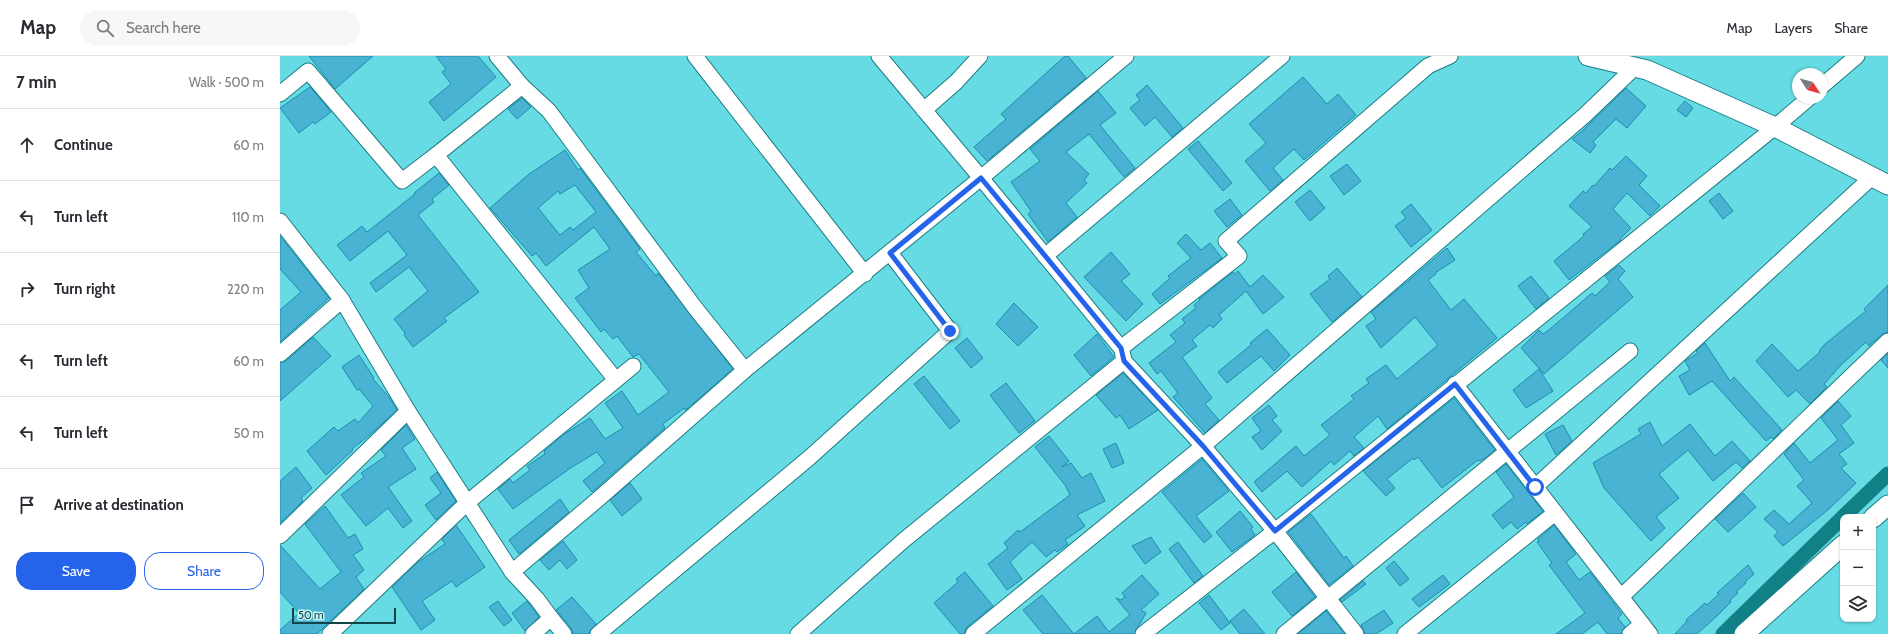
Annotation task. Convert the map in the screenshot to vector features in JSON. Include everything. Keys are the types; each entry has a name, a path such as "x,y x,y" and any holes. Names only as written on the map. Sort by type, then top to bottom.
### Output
{"main road":[{"path":"1588,56 1646,70 1775,127 1880,181"},
{"path":"1876,515 1888,505"},
{"path":"1744,634 1840,548"}],"street":[{"path":"497,56 522,86 549,111 691,303 745,370"},
{"path":"695,56 865,274"},
{"path":"879,56 1045,256 1123,354 1275,531 1356,634"},
{"path":"924,110 956,82 980,56"},
{"path":"512,572 596,501 745,370 865,274 1126,56"},
{"path":"1045,256 1282,56"},
{"path":"798,634 904,540 1239,256 1226,241 1428,66 1450,56"},
{"path":"1828,81 1857,56"},
{"path":"973,634 1203,446 1585,116 1635,67"},
{"path":"280,94 308,71 402,181 522,86"},
{"path":"1143,634 1275,531 1802,104"},
{"path":"436,155 616,380"},
{"path":"1535,487 1880,181"},
{"path":"280,221 342,300 408,411 512,572 537,599 564,634"},
{"path":"598,634 809,458 950,331 890,253"},
{"path":"280,354 342,300"},
{"path":"1622,597 1888,341"},
{"path":"1284,634 1630,352"},
{"path":"330,634 468,502 633,366"},
{"path":"1455,384 1646,629 1630,634"},
{"path":"280,536 408,411"},
{"path":"1405,634 1555,513"},
{"path":"533,634 551,618"}],"building":[{"path":"309,56 373,56 335,89"},
{"path":"436,56 478,56 496,77 444,121 429,102 451,84 442,72 446,69"},
{"path":"1065,56 1068,56 1086,78 987,161 974,147 1006,119 1001,114"},
{"path":"1303,77 1327,104 1338,94 1356,115 1304,160 1294,149 1273,168 1283,180 1270,191 1245,161 1266,143 1249,124"},
{"path":"1147,85 1183,128 1172,137 1155,117 1145,126 1130,108 1140,100 1136,95"},
{"path":"310,87 331,112 315,124 313,122 299,133 280,108"},
{"path":"1626,88 1646,106 1627,128 1616,119 1593,142 1596,145 1590,153 1572,139"},
{"path":"1098,91 1116,113 1100,125 1135,168 1124,177 1089,134 1066,152 1089,174 1084,180 1087,183 1066,203 1077,217 1048,242 1028,214 1031,211 1011,182 1040,161 1030,149"},
{"path":"522,98 531,107 517,119 508,109"},
{"path":"1685,101 1693,108 1686,117 1677,110"},
{"path":"1198,141 1232,183 1223,191 1188,149"},
{"path":"565,150 578,170 580,168 640,249 636,252 656,276 658,273 733,369 687,409 685,410 684,408 663,424 665,428 592,492 583,481 605,463 597,452 572,467 513,509 498,489 510,479 513,483 530,470 527,466 545,454 544,451 564,434 590,418 605,439 623,428 605,403 622,391 638,415 669,392 639,354 633,357 617,336 613,339 604,329 601,332 575,298 589,288 578,270 610,249 594,227 546,266 536,253 532,256 490,208 529,174","holes":["575,185 596,212 573,230 570,227 560,235 538,208 558,191 560,194"]},
{"path":"1626,156 1647,176 1639,185 1660,206 1650,216 1627,193 1613,209 1631,228 1620,239 1621,240 1569,280 1554,261 1584,236 1583,234 1592,227 1569,206 1583,191 1586,193 1610,168 1612,170"},
{"path":"1347,164 1361,181 1344,195 1330,176"},
{"path":"439,173 449,185 432,199 434,202 418,215 479,292 444,318 447,321 413,347 404,335 405,333 394,319 428,291 409,267 376,292 370,283 407,255 388,231 350,261 337,245 362,226 367,232"},
{"path":"1310,190 1325,208 1310,221 1295,202"},
{"path":"1719,193 1733,211 1723,219 1709,201"},
{"path":"1230,199 1242,215 1227,227 1214,211"},
{"path":"1411,204 1432,230 1411,247 1395,226 1406,218 1401,212"},
{"path":"1186,234 1201,250 1210,243 1222,258 1160,304 1152,294 1170,278 1168,276 1191,258 1177,243"},
{"path":"280,236 329,298 280,342 280,310 301,292 280,269"},
{"path":"1447,248 1455,260 1435,273 1436,274 1428,280 1451,310 1464,299 1497,338 1387,429 1378,416 1354,437 1364,448 1354,456 1350,451 1334,465 1331,461 1302,487 1287,471 1262,492 1254,482 1296,446 1304,456 1330,435 1321,425 1354,399 1351,396 1369,383 1366,379 1386,365 1397,379 1438,345 1415,317 1381,348 1366,326 1376,319 1371,312"},
{"path":"1111,252 1130,274 1121,281 1143,304 1126,321 1084,277"},
{"path":"1619,265 1625,271 1618,279 1633,297 1544,374 1521,348 1539,330 1543,334 1592,293 1595,296 1610,282 1605,276"},
{"path":"1337,268 1362,297 1332,322 1310,294 1330,279 1328,276"},
{"path":"1238,271 1250,287 1263,275 1284,297 1263,314 1246,291 1219,315 1222,319 1213,328 1210,325 1192,340 1197,346 1182,357 1212,398 1205,404 1219,420 1205,433 1173,397 1178,393 1161,371 1157,374 1149,363 1176,342 1170,335 1185,323 1182,319 1196,308 1194,305 1200,300 1199,299 1233,272 1235,274"},
{"path":"1531,276 1549,298 1536,309 1518,286"},
{"path":"1888,285 1888,332 1882,334 1869,346 1866,342 1841,365 1824,384 1827,387 1810,404 1796,390 1788,397 1756,361 1772,344 1798,371 1820,352 1819,351 1825,344 1866,311 1864,309"},
{"path":"1014,303 1038,327 1018,346 996,324"},
{"path":"1267,329 1290,355 1274,371 1261,356 1227,383 1218,372 1252,344 1250,343"},
{"path":"1097,334 1114,357 1091,376 1074,355"},
{"path":"313,337 331,356 280,401 280,363 286,361"},
{"path":"967,338 983,358 971,368 955,348"},
{"path":"1705,343 1730,381 1734,377 1782,430 1773,439 1771,437 1766,441 1712,381 1689,395 1679,376 1690,370 1685,361 1698,353 1696,351"},
{"path":"1888,353 1888,368 1881,360"},
{"path":"359,355 374,378 373,379 390,398 397,410 352,449 353,450 326,475 307,451 334,427 338,431 355,419 358,423 373,406 359,389 357,390 342,367"},
{"path":"1539,369 1553,391 1526,408 1513,390"},
{"path":"1123,373 1158,410 1129,429 1120,415 1116,418 1096,395"},
{"path":"924,376 960,421 950,429 914,384"},
{"path":"1006,383 1035,421 1019,433 990,395"},
{"path":"1454,398 1495,450 1480,461 1478,460 1442,488 1418,457 1414,460 1413,458 1387,479 1395,488 1386,496 1363,471"},
{"path":"1838,401 1851,416 1841,425 1854,443 1839,454 1847,464 1841,468 1856,483 1829,509 1783,546 1774,536 1778,532 1764,519 1774,510 1789,524 1812,503 1797,486 1804,480 1784,454 1794,443 1810,463 1838,440 1821,418"},
{"path":"1269,405 1277,416 1272,420 1282,431 1262,450 1252,437 1261,431 1252,418"},
{"path":"1650,422 1662,446 1690,424 1715,456 1732,441 1750,461 1742,468 1736,462 1713,481 1688,450 1659,474 1679,498 1656,517 1665,528 1651,541 1604,488 1593,463 1641,434 1638,429"},
{"path":"406,425 415,439 402,448 416,469 388,487 412,521 403,528 388,508 366,526 341,495 364,477 361,473 386,456 381,450"},
{"path":"1563,425 1572,441 1556,455 1545,434"},
{"path":"1049,436 1069,461 1062,467 1071,463 1082,478 1091,473 1105,501 1077,515 1085,526 1065,540 1068,544 1057,552 1055,550 1046,557 1032,542 1010,562 1022,579 1007,590 988,564 1008,548 1004,543 1018,530 1020,532 1070,495 1065,485 1035,447"},
{"path":"1116,443 1124,463 1112,468 1103,449"},
{"path":"1202,459 1229,491 1196,516 1212,536 1204,543 1162,492"},
{"path":"1506,464 1543,511 1527,524 1526,522 1517,529 1511,522 1503,529 1492,515 1514,497 1496,472"},
{"path":"296,467 312,488 301,498 303,501 280,523 280,481"},
{"path":"437,472 456,501 436,520 425,505 441,493 430,478"},
{"path":"630,483 642,499 622,516 610,500"},
{"path":"1743,493 1756,507 1728,532 1715,519"},
{"path":"560,499 569,512 519,554 509,540"},
{"path":"325,506 348,538 355,534 363,549 353,555 364,570 356,577 364,589 317,634 280,634 280,630 299,613 280,592 280,545 320,589 341,572 305,524"},
{"path":"1240,511 1253,527 1251,529 1255,535 1232,552 1216,532"},
{"path":"1311,514 1344,558 1346,556 1353,566 1329,585 1288,532"},
{"path":"456,525 485,567 456,587 452,581 422,601 435,620 421,630 392,587 418,562 445,544 442,539"},
{"path":"1554,525 1576,554 1566,562 1579,580 1590,572 1622,614 1618,618 1625,627 1621,634 1607,634 1598,622 1582,634 1556,634 1585,613 1549,565 1552,563 1537,542 1539,541 1538,539"},
{"path":"1151,537 1161,552 1145,564 1132,546"},
{"path":"563,541 577,560 567,569 560,560 549,570 540,560"},
{"path":"1178,542 1203,576 1194,583 1169,549"},
{"path":"1394,561 1409,579 1400,586 1386,568"},
{"path":"1748,565 1754,574 1736,592 1738,593 1730,600 1731,602 1717,616 1697,634 1675,634 1687,621 1686,620 1705,603 1707,605 1719,594 1717,593"},
{"path":"965,572 993,606 967,627 964,634 960,634 934,603 958,582 956,579"},
{"path":"1296,572 1315,597 1292,616 1272,592"},
{"path":"1142,575 1159,594 1141,610 1146,613 1134,634 1074,634 1097,616 1109,632 1130,615 1116,598 1121,600 1125,597 1122,593"},
{"path":"1443,575 1450,584 1419,607 1412,599"},
{"path":"1363,581 1366,584 1342,602 1340,600"},
{"path":"1042,595 1074,634 1043,634 1023,610"},
{"path":"1209,595 1230,623 1221,630 1199,603"},
{"path":"572,597 596,624 589,634 573,634 571,628 556,610"},
{"path":"498,601 512,620 504,626 489,607"},
{"path":"527,601 539,617 525,631 512,613"},
{"path":"1244,609 1265,634 1240,634 1230,621"},
{"path":"1384,610 1393,623 1376,634 1365,634 1361,625"},
{"path":"1326,611 1345,634 1298,634"}],"waterway":[{"path":"1846,514 1888,474"},
{"path":"1723,634 1840,520"}],"route":[{"path":"950,331 890,253 981,178 1121,348 1124,361 1203,446 1275,531 1455,384 1535,487"}]}
